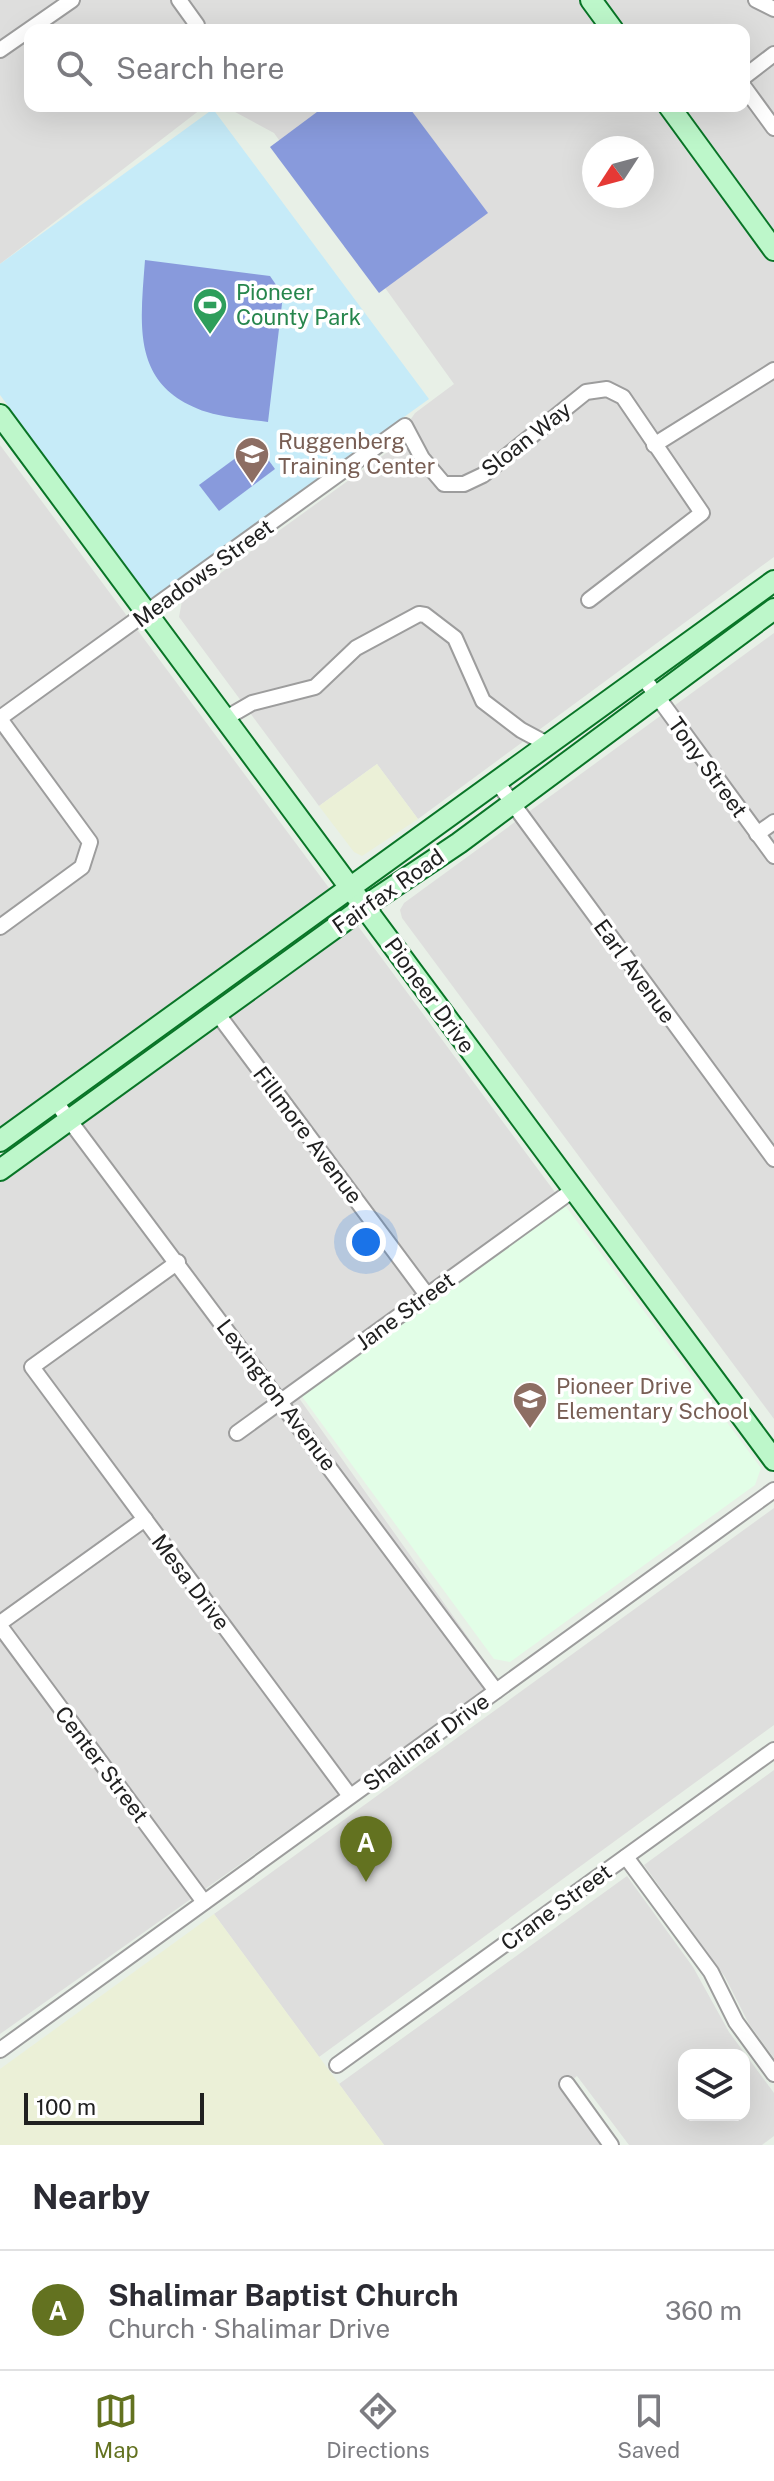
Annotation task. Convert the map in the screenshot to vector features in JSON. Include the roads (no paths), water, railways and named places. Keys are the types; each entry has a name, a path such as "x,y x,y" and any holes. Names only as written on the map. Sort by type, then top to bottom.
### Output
{"main road":[{"path":"591,0 609,24"},
{"path":"673,112 774,250"},
{"name":"Pioneer Drive","path":"0,415 774,1460"},
{"name":"Fairfax Road","path":"0,1141 774,581"},
{"name":"Fairfax Road","path":"0,1170 365,906 512,804 774,609"}],"street":[{"path":"37,24 72,0"},
{"path":"179,0 196,24"},
{"path":"756,0 774,9"},
{"path":"0,50 24,33"},
{"path":"750,72 774,54"},
{"path":"750,95 774,128"},
{"path":"589,600 702,513 654,445 774,370"},
{"name":"Sloan Way","path":"405,426 422,458 444,484 464,484 483,475 586,392 607,389 623,397 654,445"},
{"name":"Meadows Street","path":"0,718 405,426"},
{"path":"226,718 252,703 315,687 356,648 419,614 425,615 455,638 483,701 521,730 549,745"},
{"name":"Tony Street","path":"643,677 774,856"},
{"path":"0,718 90,842 82,867 0,927"},
{"name":"Earl Avenue","path":"497,782 774,1159"},
{"path":"757,834 774,822"},
{"name":"Fillmore Avenue","path":"217,1013 427,1295"},
{"name":"Lexington Avenue","path":"55,1101 496,1691"},
{"name":"Jane Street","path":"237,1433 573,1190"},
{"name":"Mesa Drive","path":"178,1262 32,1367 350,1796"},
{"name":"Shalimar Drive","path":"0,2050 774,1490"},
{"path":"0,1625 145,1519"},
{"name":"Center Street","path":"0,1625 204,1902"},
{"name":"Crane Street","path":"337,2065 774,1750"},
{"path":"626,1857 711,1972 736,2022 774,2074"},
{"path":"567,2084 611,2145"}],"place":[{"name":"Pioneer County Park","path":"210,336"},
{"name":"Ruggenberg Training Center","path":"252,485"},
{"name":"Pioneer Drive Elementary School","path":"530,1430"},
{"name":"Shalimar Baptist Church","path":"366,1882"}]}
